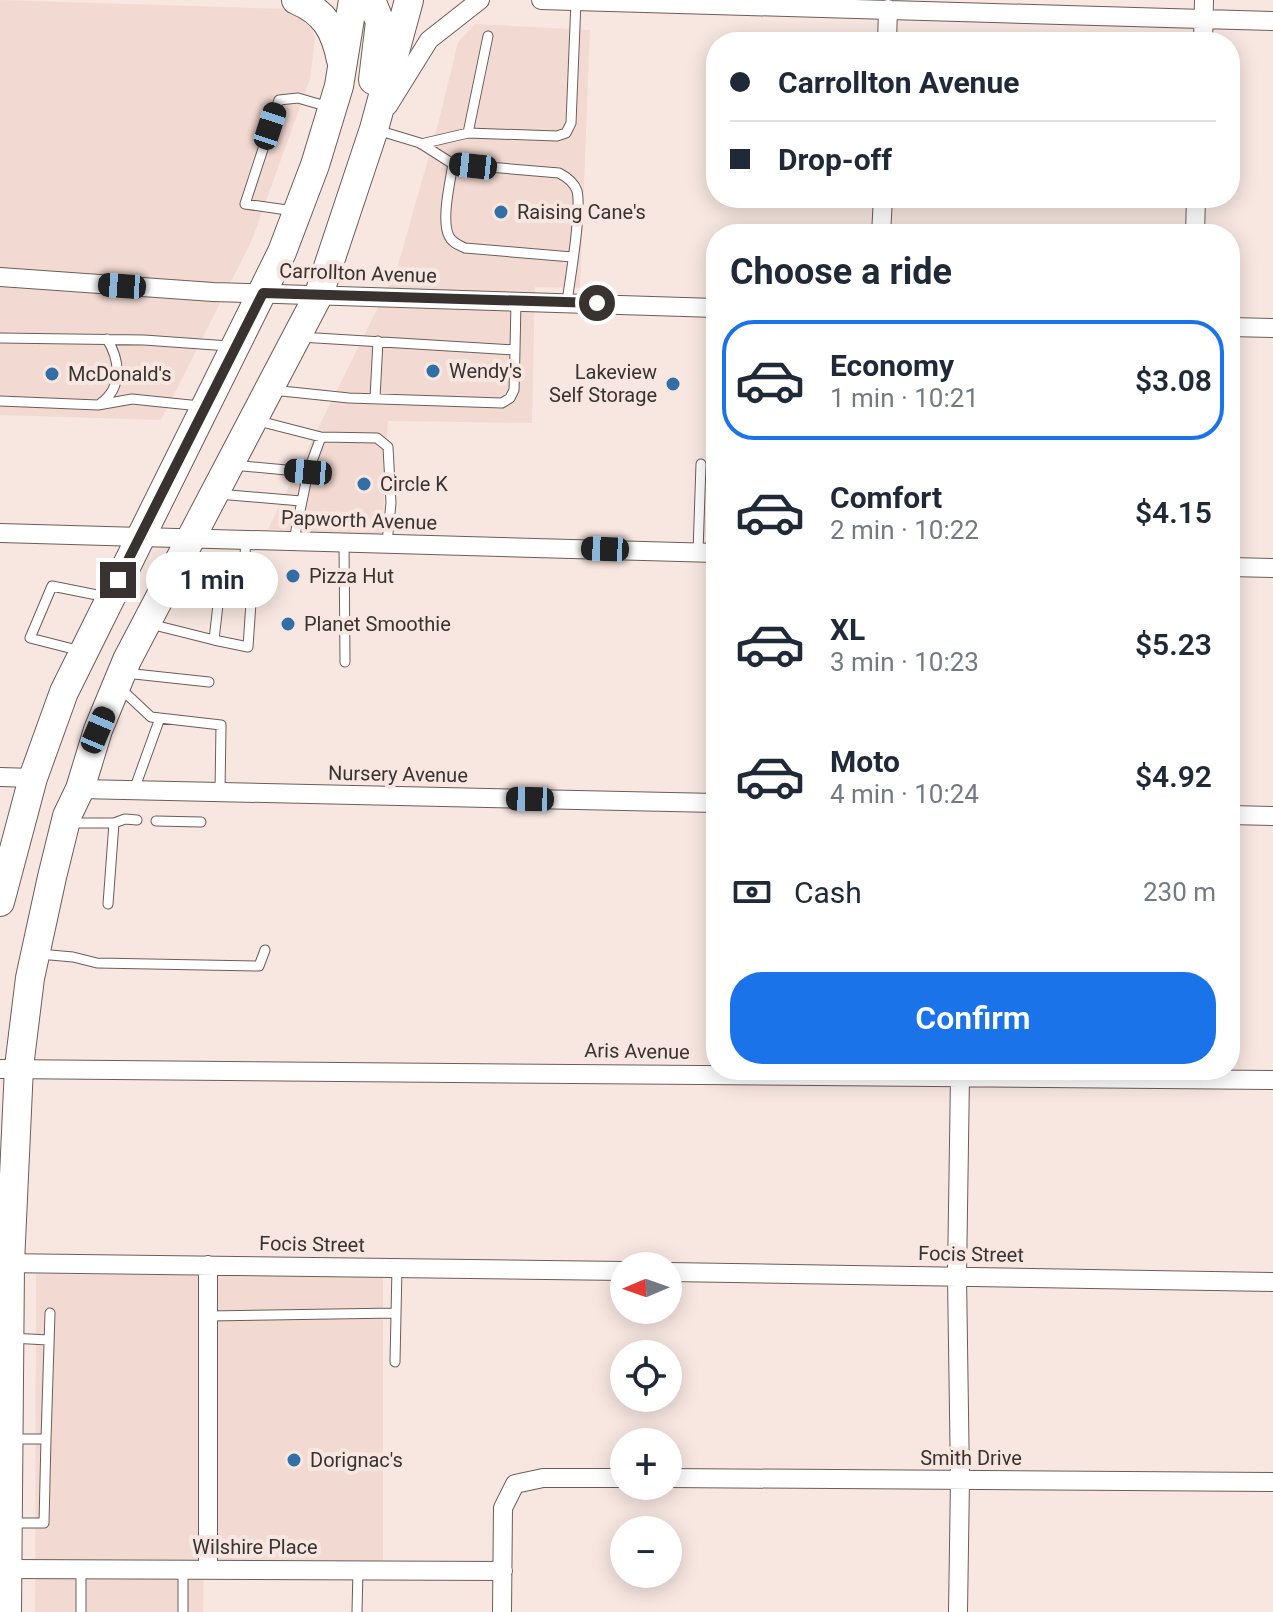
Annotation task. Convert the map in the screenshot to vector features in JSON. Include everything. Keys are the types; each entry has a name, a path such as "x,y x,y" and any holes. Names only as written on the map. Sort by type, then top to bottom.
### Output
{"main road":[{"path":"296,0 326,18 337,38 343,71"},
{"path":"0,902 33,778 64,692 263,293 297,212 315,165 343,71 353,0"},
{"path":"371,0 380,22 372,85 377,120"},
{"path":"7,1612 4,1568 8,1523 10,1338 5,1263 10,1068 65,823 119,679 319,294 377,120 409,0"}],"street":[{"path":"377,120 429,40 480,0"},
{"path":"541,0 888,5 1273,21"},
{"path":"1203,32 1204,0"},
{"path":"887,32 888,5"},
{"name":"Carrollton Avenue","path":"0,277 213,292 706,308"},
{"path":"1240,327 1273,328"},
{"name":"Papworth Avenue","path":"0,533 706,552"},
{"path":"1240,567 1273,568"},
{"path":"0,777 33,778"},
{"name":"Nursery Avenue","path":"80,789 706,803"},
{"path":"1240,815 1273,816"},
{"name":"Aris Avenue","path":"10,1068 706,1074"},
{"path":"958,1612 960,1080"},
{"name":"Aris Avenue","path":"1240,1080 1273,1080"},
{"name":"Focis Street","path":"5,1263 610,1271"},
{"path":"208,1265 208,1568"},
{"name":"Focis Street","path":"682,1272 1273,1282"},
{"path":"502,1612 503,1508 515,1484 543,1478 610,1478"},
{"name":"Smith Drive","path":"682,1478 1273,1482"},
{"name":"Wilshire Place","path":"4,1568 503,1571"}],"lane":[{"path":"421,144 468,133 557,136 566,133 571,123 573,1"},
{"path":"468,133 488,36"},
{"path":"297,212 245,204 279,100 298,98 332,108"},
{"path":"377,120 453,164 559,173 569,178 577,191 567,302"},
{"path":"453,164 447,203 447,235 455,243 465,248 572,257"},
{"path":"269,390 375,398 506,402 514,390 516,301"},
{"path":"296,337 515,350"},
{"path":"0,338 107,339 236,347"},
{"path":"98,405 112,395 117,380 117,362 107,339"},
{"path":"375,398 378,341"},
{"path":"0,401 98,405 132,399 205,407"},
{"path":"253,419 321,437 377,438 388,447 391,503 387,543"},
{"path":"294,540 308,472 321,437"},
{"path":"701,464 706,537"},
{"path":"230,465 308,472"},
{"path":"215,494 301,501"},
{"path":"244,571 246,539"},
{"path":"344,542 345,662"},
{"path":"147,623 214,640 248,647 253,572 222,569 214,640"},
{"path":"84,652 30,638 52,586 110,597"},
{"path":"119,679 209,682"},
{"path":"119,679 147,714 221,725 220,792"},
{"path":"134,790 160,718"},
{"path":"65,823 137,820"},
{"path":"156,821 201,822"},
{"path":"108,904 114,823"},
{"path":"35,954 73,957 97,963 259,966 265,950"},
{"path":"395,1362 397,1268"},
{"path":"8,1523 44,1523 50,1313"},
{"path":"208,1316 396,1313"},
{"path":"10,1338 48,1340"},
{"path":"8,1439 46,1439"},
{"path":"183,1569 183,1612"},
{"path":"357,1612 358,1569"},
{"path":"81,1570 81,1612"}],"shaded area":[{"path":"0,0 290,9 309,19 315,38 310,79 252,240 161,420 0,415"},
{"path":"475,24 590,30 580,288 535,287 532,423 388,421 382,537 268,529 397,269 458,42"},
{"path":"36,1274 383,1277 383,1561 204,1560 203,1612 35,1612"}],"place":[{"name":"Raising Cane's","path":"501,212"},
{"name":"Wendy's","path":"433,371"},
{"name":"McDonald's","path":"52,374"},
{"name":"Lakeview Self Storage","path":"673,384"},
{"name":"Circle K","path":"364,484"},
{"name":"Pizza Hut","path":"293,576"},
{"name":"Planet Smoothie","path":"288,624"},
{"name":"Dorignac's","path":"294,1460"}],"route":[{"path":"118,580 263,293 597,303"}]}
